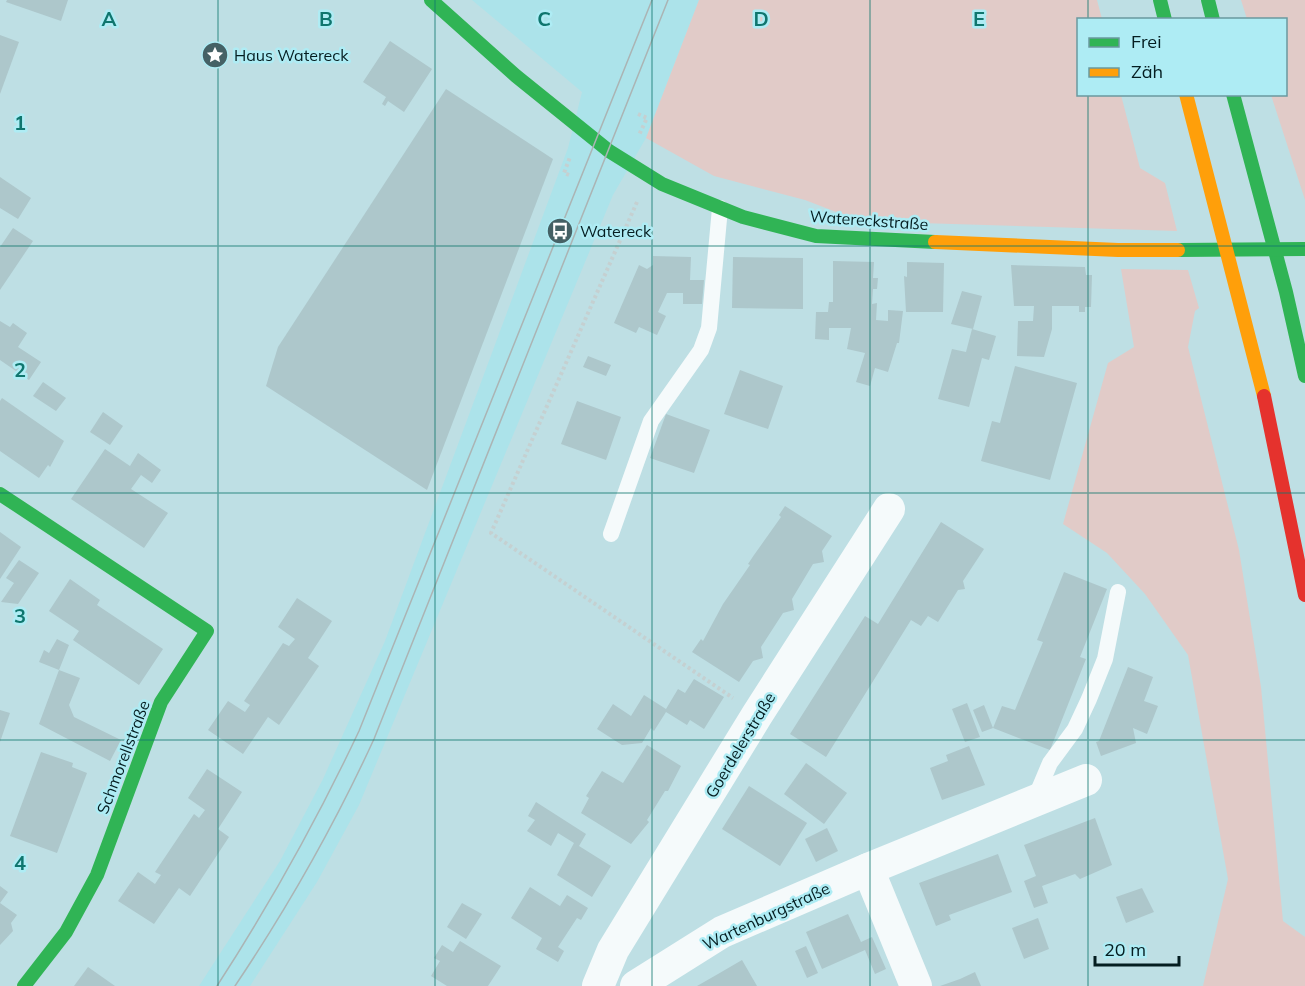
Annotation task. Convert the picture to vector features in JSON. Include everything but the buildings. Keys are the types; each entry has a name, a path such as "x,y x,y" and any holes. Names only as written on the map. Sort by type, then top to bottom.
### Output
{"main road":[{"name":"Watereckstraße","path":"431,0 580,129 648,176 743,217 816,236 1118,250 1305,249"},
{"path":"1160,0 1164,18"},
{"path":"1208,0 1212,18"},
{"path":"1187,96 1241,296 1288,497 1305,595"},
{"path":"1234,96 1263,201 1305,376"},
{"name":"Schmorellstraße","path":"0,494 207,631 161,702 97,875 66,932 24,986"}],"street":[{"name":"Goerdelerstraße","path":"598,986 613,950 757,715 889,509"},
{"name":"Wartenburgstraße","path":"636,986 722,932 868,869 1086,780"},
{"path":"868,869 916,986"}],"lane":[{"path":"610,534 651,421 701,350 709,328 720,208"},
{"path":"1034,801 1050,763 1075,729 1089,699 1104,659 1118,592"}],"path":[{"path":"648,176 491,533 757,715"}],"shaded area":[{"path":"472,0 699,0 646,138 613,195 359,805 317,882 250,986 199,986 280,861 323,779 385,641 568,148 582,92"},
{"path":"699,0 1097,0 1102,18 1077,18 1077,96 1121,96 1140,168 1165,183 1177,231 920,223 844,215 805,200 714,176 646,138"},
{"path":"1241,0 1305,0 1305,200 1271,96 1287,96 1287,18 1247,18"},
{"path":"1121,269 1188,270 1199,308 1195,311 1188,347 1239,550 1261,687 1283,921 1305,937 1305,986 1203,986 1228,879 1188,655 1145,594 1107,553 1063,524 1108,363 1134,347"}],"tram line":[{"path":"217,986 292,861 359,731 652,0"},
{"path":"235,986 309,866 374,739 668,0"}],"traffic: fast":[{"path":"431,0 516,76 609,151 662,184 743,217 816,236 935,242"},
{"path":"1160,0 1164,18"},
{"path":"1208,0 1212,18"},
{"path":"1234,96 1286,292 1305,376"},
{"path":"1178,250 1305,249"},
{"path":"0,494 207,631 161,702 97,875 66,932 24,986"}],"traffic: slow":[{"path":"1187,96 1264,396"},
{"path":"935,242 1118,250 1178,250"}],"traffic: jam":[{"path":"1264,396 1305,595"}],"place":[{"name":"Haus Watereck","path":"215,55"},
{"name":"Watereck","path":"560,231"}]}
